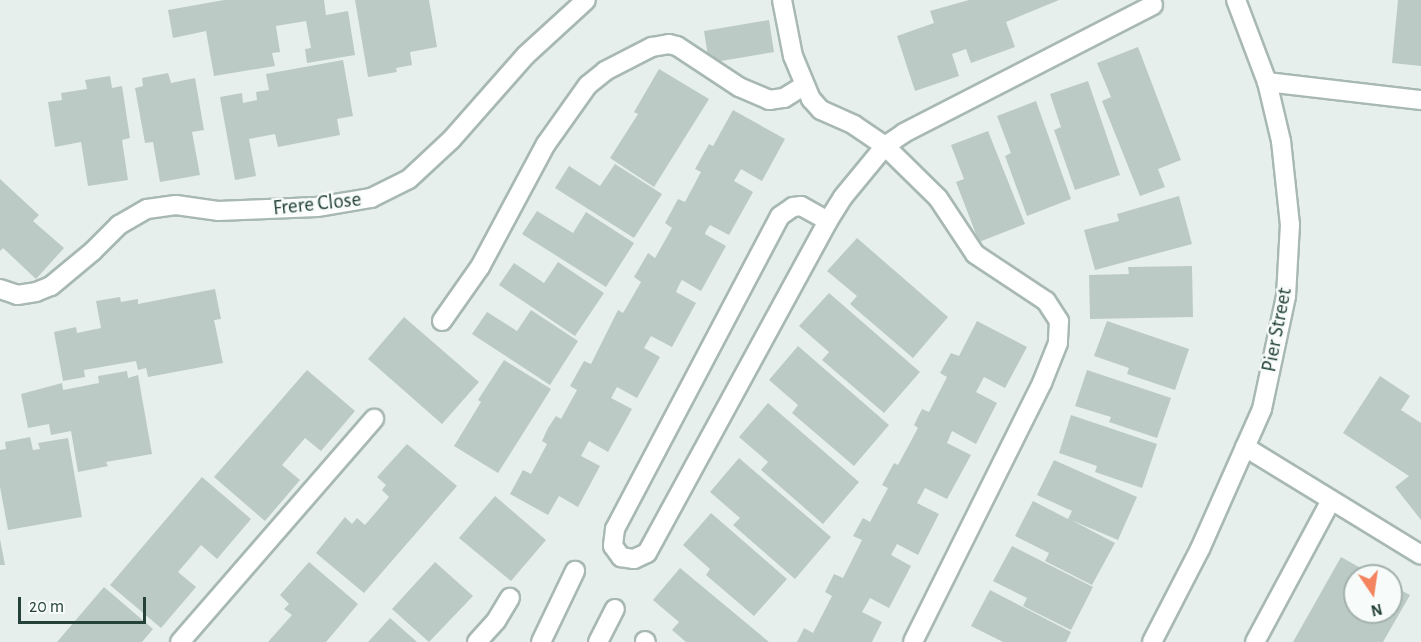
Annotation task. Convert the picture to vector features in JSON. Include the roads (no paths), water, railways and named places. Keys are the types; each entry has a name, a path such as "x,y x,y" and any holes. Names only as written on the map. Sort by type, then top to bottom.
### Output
{"street":[{"name":"Frere Close","path":"0,289 17,295 36,292 51,286 119,225 147,209 176,205 218,211 317,207 371,198 409,179 451,140 526,55 586,0"},
{"path":"782,0 793,56 810,99 821,110 854,125 885,146 938,198 975,254 1046,301 1059,321 1058,344 1042,383 913,642"},
{"name":"Pier Street","path":"1152,642 1200,549 1262,409 1286,296 1290,225 1281,141 1267,82 1236,0"},
{"path":"828,221 801,206 793,207 780,216 615,529 613,546 621,557 634,559 647,553 828,221 843,197 885,146 904,133 1153,5"},
{"path":"442,321 480,267 546,144 593,79 652,46 669,44 677,46 715,73 759,97 779,100 803,86"},
{"path":"1267,82 1421,100"},
{"path":"180,642 374,419"},
{"path":"1245,447 1330,502 1392,535 1421,555"},
{"path":"1256,642 1330,502"},
{"path":"540,642 575,571"},
{"path":"477,642 496,621 510,598"},
{"path":"597,642 615,609"}]}
